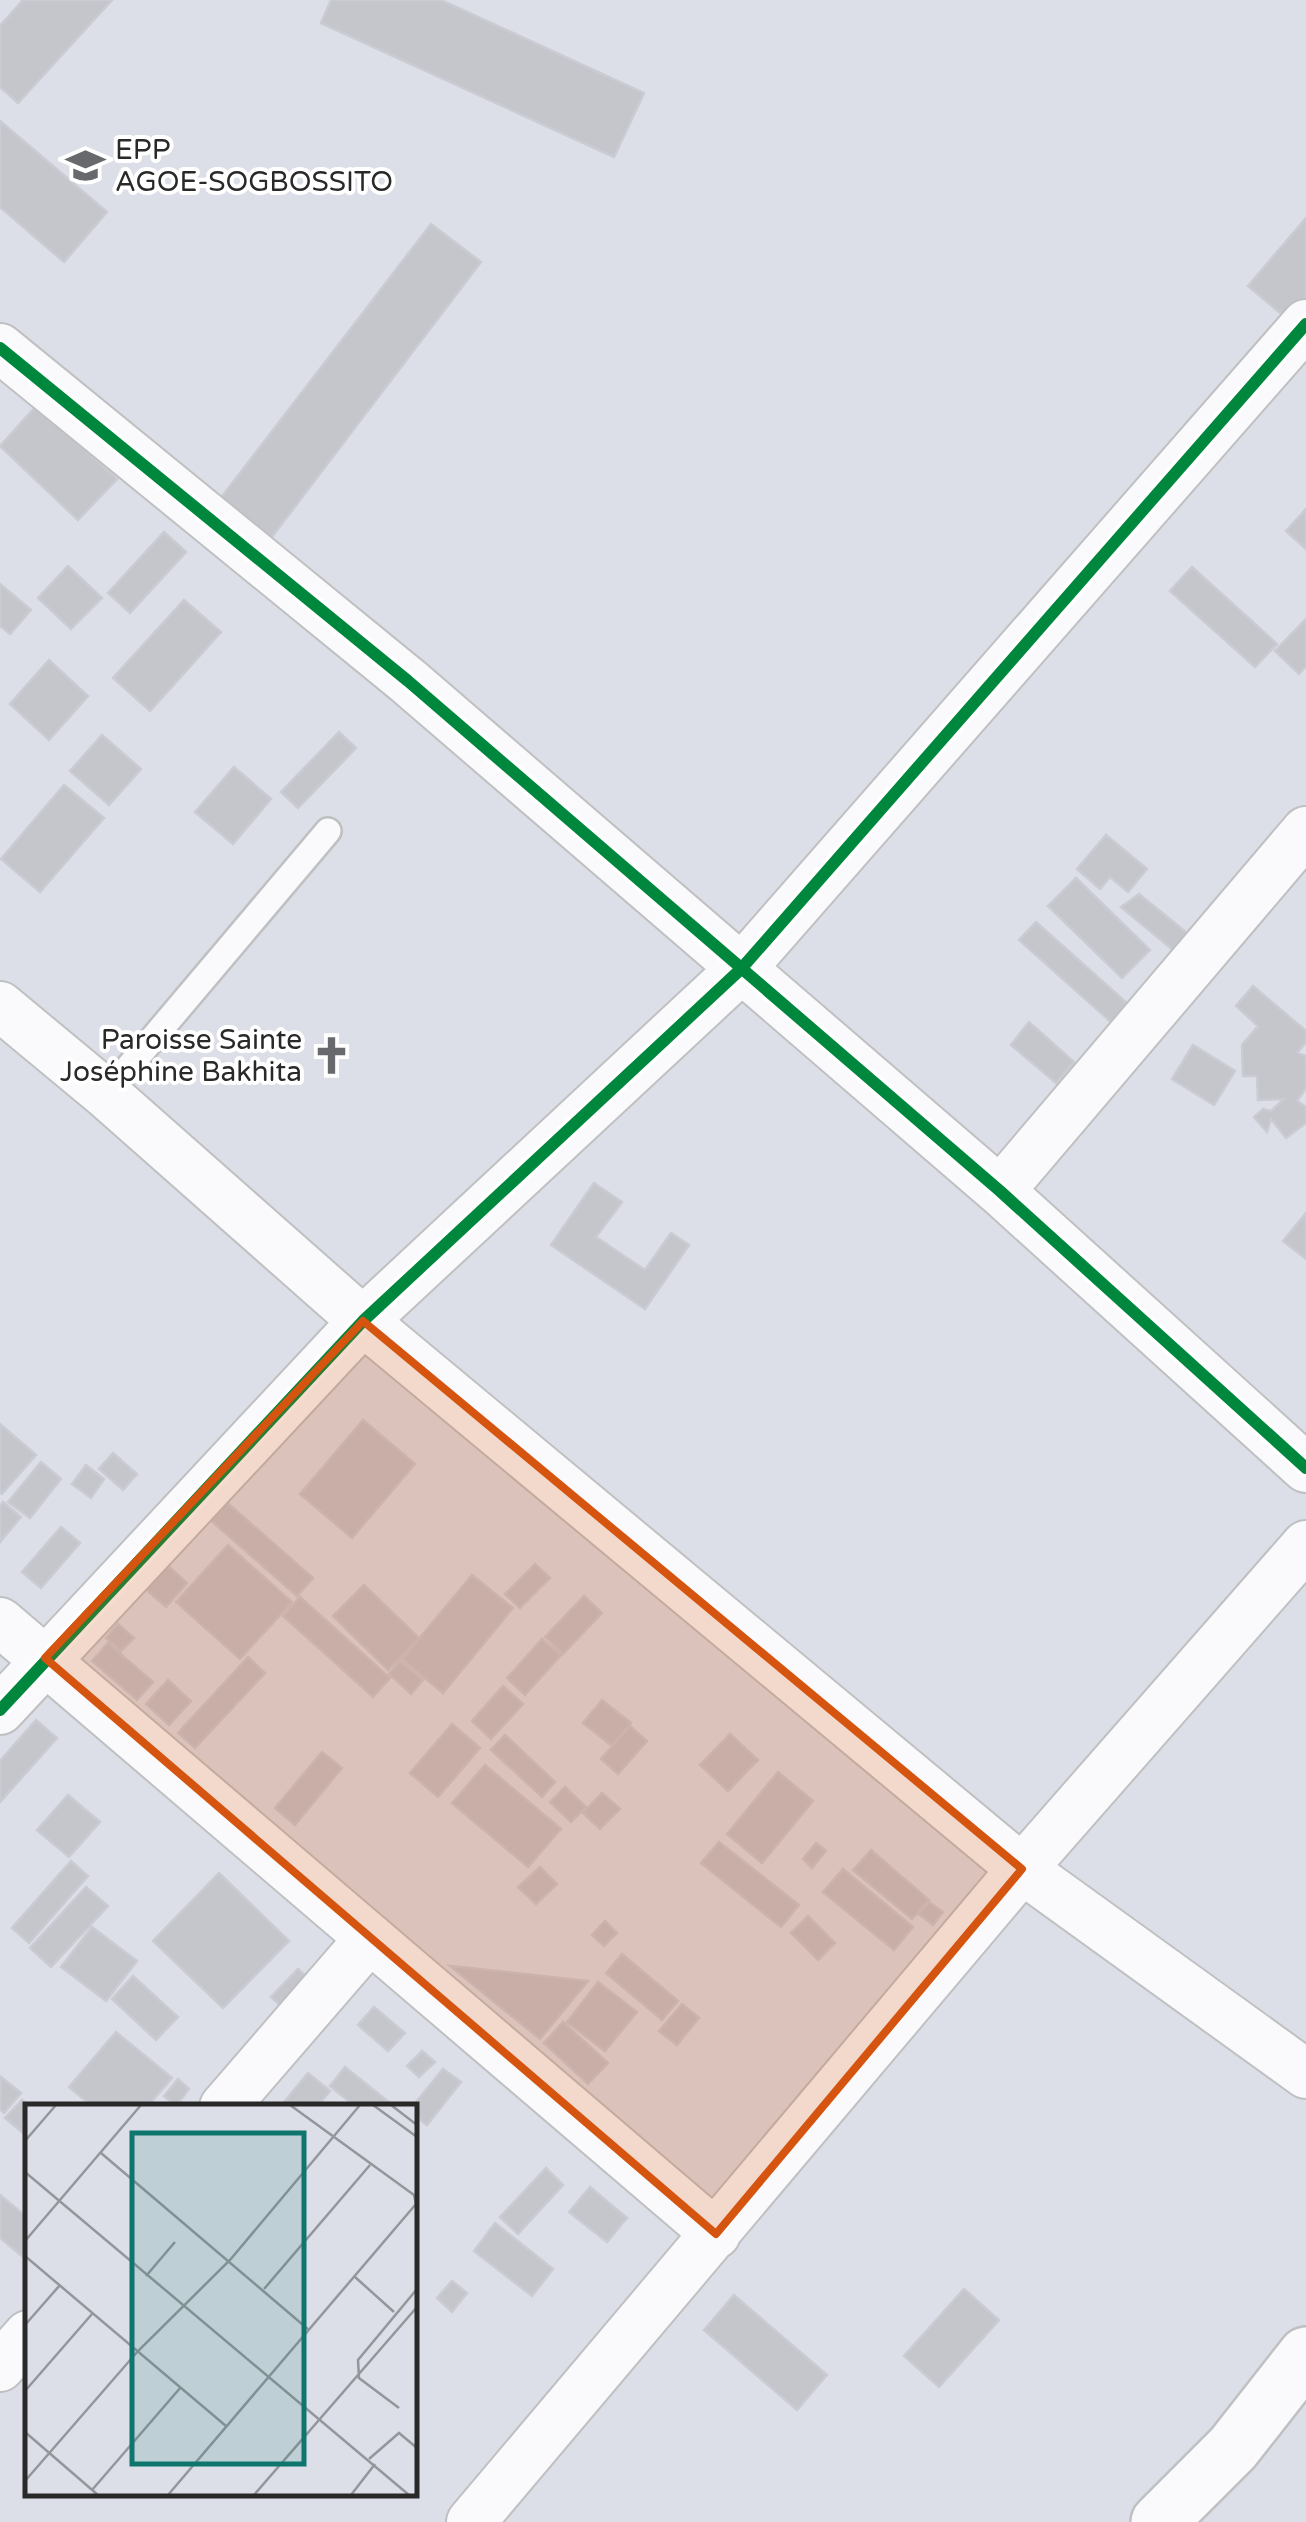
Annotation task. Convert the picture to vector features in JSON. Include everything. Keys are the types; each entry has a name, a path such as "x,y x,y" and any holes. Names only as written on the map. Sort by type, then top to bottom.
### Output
{"street":[{"path":"0,1710 362,1321 741,969 1306,324"},
{"path":"0,348 408,681 1000,1191 1306,1468"},
{"path":"1000,1191 1306,831"},
{"path":"0,1006 106,1094 362,1321 1022,1869 1306,2074"},
{"path":"472,2522 1022,1869 1306,1545"},
{"path":"0,1622 716,2234"},
{"path":"227,2104 370,1938"},
{"path":"0,2366 25,2338"},
{"path":"1159,2522 1233,2448 1306,2355"}],"lane":[{"path":"106,1094 328,832"}],"highlighted area":[{"path":"363,1321 1022,1869 716,2234 45,1658"}],"building":[{"path":"23,0 112,0 18,103 0,87 0,26"},
{"path":"331,0 441,0 644,93 614,157 321,23"},
{"path":"0,121 107,212 64,262 0,207"},
{"path":"1306,218 1306,304 1291,322 1248,286"},
{"path":"431,224 481,262 268,542 217,503"},
{"path":"37,405 117,479 78,520 0,446"},
{"path":"1306,509 1306,549 1286,531"},
{"path":"164,532 186,552 130,613 108,593"},
{"path":"68,566 102,598 71,629 38,598"},
{"path":"1192,567 1277,644 1255,667 1170,591"},
{"path":"0,584 31,610 10,634 0,626"},
{"path":"184,600 221,632 150,711 113,678"},
{"path":"1306,619 1306,666 1299,674 1275,651"},
{"path":"49,660 88,696 49,740 10,704"},
{"path":"339,732 356,748 298,808 281,792"},
{"path":"102,735 141,769 109,805 70,771"},
{"path":"234,767 271,799 233,844 195,812"},
{"path":"64,785 104,818 40,892 1,859"},
{"path":"1106,835 1147,869 1128,892 1110,877 1100,889 1077,869"},
{"path":"1076,878 1150,950 1122,978 1048,906"},
{"path":"1139,894 1187,933 1173,950 1121,907"},
{"path":"1036,922 1128,1004 1111,1022 1019,940"},
{"path":"1253,986 1306,1031 1306,1042 1297,1053 1306,1056 1306,1088 1297,1101 1306,1107 1306,1123 1286,1138 1271,1119 1267,1132 1254,1117 1263,1109 1271,1111 1284,1099 1258,1100 1257,1076 1243,1076 1242,1045 1258,1026 1236,1006"},
{"path":"1029,1022 1074,1062 1056,1083 1011,1045"},
{"path":"1193,1045 1235,1071 1214,1105 1172,1079"},
{"path":"594,1183 622,1202 596,1237 645,1270 671,1233 689,1245 645,1309 551,1245"},
{"path":"1306,1213 1306,1259 1283,1241"},
{"path":"363,1420 415,1464 352,1538 300,1494"},
{"path":"0,1424 36,1455 2,1494 0,1492"},
{"path":"113,1453 137,1474 123,1490 99,1469"},
{"path":"41,1462 61,1479 30,1518 8,1502"},
{"path":"86,1465 104,1479 91,1498 72,1484"},
{"path":"223,1499 313,1578 297,1596 207,1517"},
{"path":"3,1502 21,1517 0,1542 0,1506"},
{"path":"61,1527 80,1543 41,1588 22,1572"},
{"path":"228,1545 292,1602 240,1659 176,1602"},
{"path":"164,1562 187,1583 166,1607 142,1586"},
{"path":"535,1564 550,1578 520,1608 505,1594"},
{"path":"472,1575 513,1608 443,1693 402,1659"},
{"path":"364,1585 419,1638 388,1670 333,1616"},
{"path":"584,1596 602,1613 563,1654 545,1637"},
{"path":"300,1597 390,1678 373,1697 283,1616"},
{"path":"118,1624 134,1638 121,1651 106,1638"},
{"path":"542,1639 561,1655 525,1695 507,1678"},
{"path":"108,1643 153,1682 137,1700 92,1661"},
{"path":"248,1657 265,1673 195,1748 178,1733"},
{"path":"400,1661 423,1680 411,1694 389,1674"},
{"path":"168,1680 191,1701 169,1725 146,1704"},
{"path":"503,1686 523,1704 491,1739 472,1721"},
{"path":"602,1700 631,1723 612,1746 583,1723"},
{"path":"36,1720 57,1738 0,1802 0,1761"},
{"path":"452,1724 480,1748 438,1797 410,1773"},
{"path":"630,1726 647,1741 618,1774 601,1759"},
{"path":"730,1734 758,1760 728,1791 700,1765"},
{"path":"505,1735 555,1782 542,1797 491,1750"},
{"path":"322,1752 342,1768 295,1825 275,1808"},
{"path":"485,1765 561,1829 528,1867 452,1803"},
{"path":"778,1772 813,1801 762,1863 727,1834"},
{"path":"565,1787 586,1807 571,1822 550,1802"},
{"path":"602,1793 620,1809 600,1829 583,1813"},
{"path":"68,1795 100,1822 69,1857 37,1830"},
{"path":"719,1842 799,1905 781,1927 701,1863"},
{"path":"816,1843 826,1851 812,1868 803,1859"},
{"path":"871,1850 929,1900 912,1919 853,1870"},
{"path":"71,1861 88,1876 29,1943 12,1928"},
{"path":"540,1867 557,1884 536,1904 518,1887"},
{"path":"843,1869 913,1927 894,1950 823,1892"},
{"path":"219,1873 289,1941 223,2008 153,1941"},
{"path":"86,1887 108,1906 51,1967 30,1948"},
{"path":"929,1902 943,1912 933,1925 919,1914"},
{"path":"808,1916 835,1943 818,1960 791,1933"},
{"path":"605,1921 617,1933 604,1946 592,1935"},
{"path":"92,1927 137,1961 106,2001 61,1967"},
{"path":"622,1954 678,2001 662,2020 606,1973"},
{"path":"450,1966 516,1973 588,1981 540,2039"},
{"path":"298,1969 308,1978 281,2006 271,1997"},
{"path":"133,1976 178,2017 156,2040 112,1999"},
{"path":"598,1982 637,2012 605,2051 567,2022"},
{"path":"682,2004 699,2018 677,2045 659,2031"},
{"path":"374,2007 405,2033 388,2051 358,2025"},
{"path":"563,2022 608,2063 588,2084 544,2043"},
{"path":"116,2032 172,2078 150,2104 89,2104 69,2087"},
{"path":"422,2051 435,2062 419,2077 407,2066"},
{"path":"345,2067 391,2104 352,2104 330,2086"},
{"path":"443,2069 461,2082 427,2125 418,2118 418,2104 414,2104"},
{"path":"308,2073 330,2091 319,2104 282,2104"},
{"path":"1,2077 21,2093 4,2113 0,2109"},
{"path":"178,2079 189,2089 178,2104 164,2096"},
{"path":"22,2100 27,2104 23,2133 5,2118"},
{"path":"546,2168 563,2185 518,2234 500,2217"},
{"path":"590,2187 627,2218 607,2242 569,2212"},
{"path":"0,2195 25,2216 25,2259 0,2238"},
{"path":"495,2223 553,2269 532,2296 474,2251"},
{"path":"452,2281 467,2293 452,2312 437,2298"},
{"path":"964,2289 999,2320 939,2387 904,2356"},
{"path":"734,2295 827,2375 797,2410 704,2330"}],"cycle path":[{"path":"0,1710 363,1321 741,969 1306,324"},
{"path":"0,348 408,681 1000,1191 1306,1468"}],"place":[{"name":"EPP AGOE-SOGBOSSITO","path":"85,165"},
{"name":"Paroisse Sainte Joséphine Bakhita","path":"332,1055"}]}
